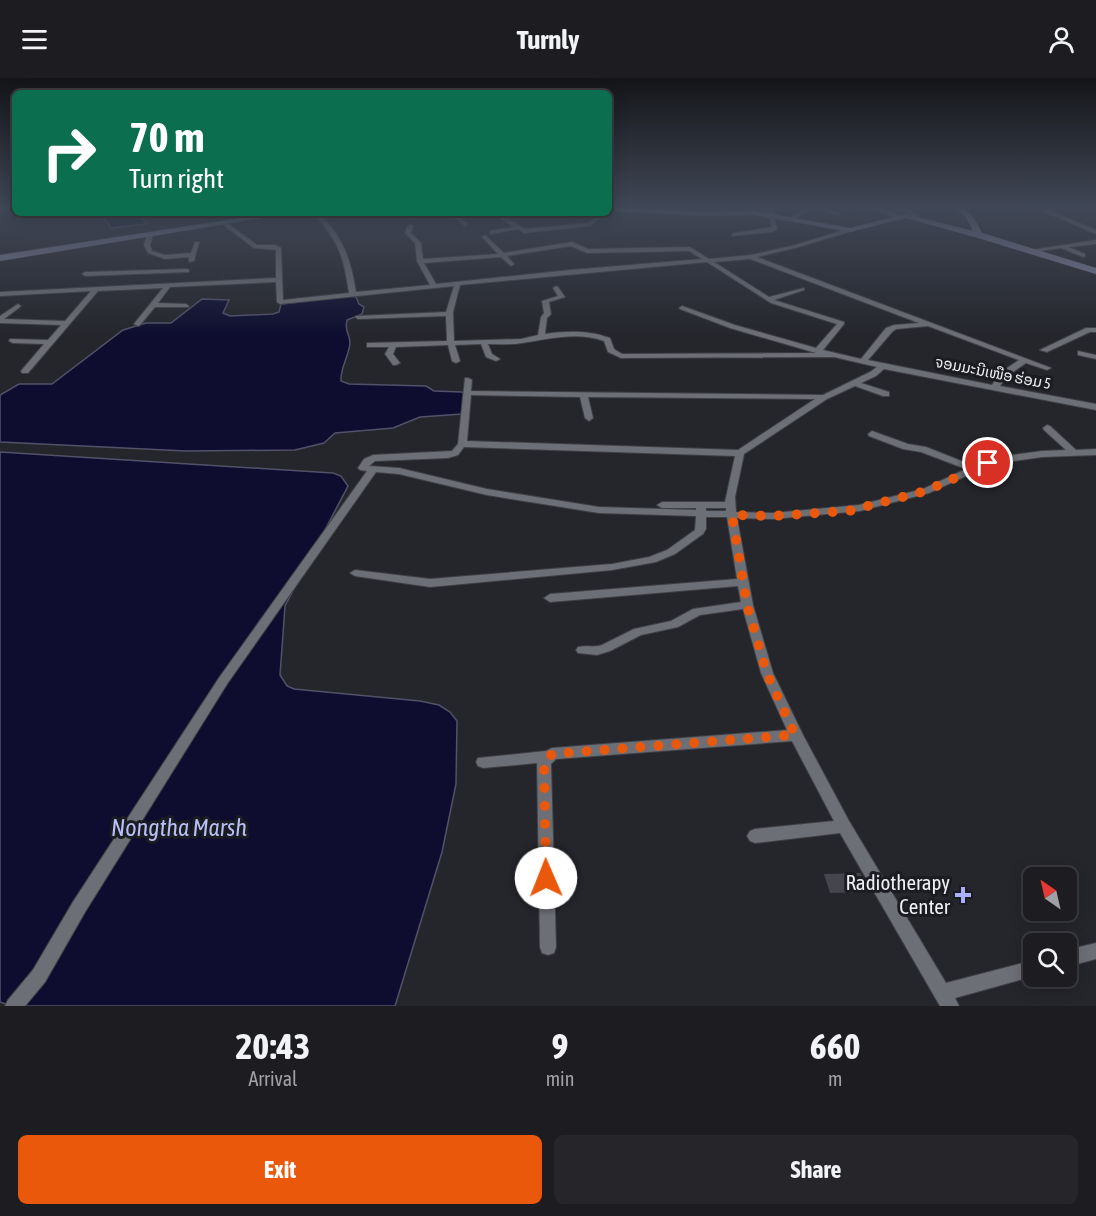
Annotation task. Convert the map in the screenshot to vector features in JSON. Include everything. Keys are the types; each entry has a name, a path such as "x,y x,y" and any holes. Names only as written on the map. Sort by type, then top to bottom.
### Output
{"street":[{"path":"0,258 44,250"},
{"path":"149,250 165,257 193,255"},
{"path":"178,285 187,271 195,250"},
{"path":"279,250 279,301 751,257 778,250"},
{"path":"345,250 353,295"},
{"path":"419,250 420,261 435,286"},
{"path":"499,250 511,264"},
{"path":"420,261 504,255 533,250"},
{"path":"586,250 623,250"},
{"path":"692,250 769,299 802,312 842,323 819,350"},
{"path":"1030,251 1034,250"},
{"path":"1071,250 1083,255"},
{"path":"1030,251 1096,270"},
{"path":"751,257 1047,368"},
{"path":"85,274 187,271"},
{"path":"0,294 279,280"},
{"path":"456,361 449,342 449,304 458,283"},
{"path":"138,324 169,285"},
{"path":"25,371 97,288"},
{"path":"541,335 544,317 548,314 545,302 562,297 556,288"},
{"path":"769,299 802,289"},
{"path":"154,305 186,306"},
{"path":"0,320 18,306"},
{"path":"682,308 734,329 834,355"},
{"path":"358,317 449,314"},
{"path":"0,320 68,323"},
{"path":"864,360 894,327 929,324"},
{"path":"1044,350 1089,330 1096,330"},
{"path":"370,345 521,341 541,335 601,338 607,340 608,348 613,354 621,356 834,355"},
{"path":"13,341 50,342"},
{"path":"483,341 489,355 496,359"},
{"path":"394,344 389,357 396,363"},
{"path":"1081,353 1096,357"},
{"name":"ຈອມມະນີເໜືອ ຮ່ອມ 5","path":"834,355 1096,407"},
{"path":"995,387 1004,374 1024,360"},
{"path":"462,444 740,453 824,397 855,383 884,365"},
{"path":"468,380 462,444 458,450 448,455 373,458 367,461 363,468 399,471 487,492 591,509 613,510 627,504 731,510 773,516 849,511 926,491 974,468 1006,459 1096,452"},
{"path":"855,383 886,394"},
{"path":"467,393 824,397"},
{"path":"584,396 589,418"},
{"path":"1047,428 1073,452"},
{"path":"872,434 906,447 924,449 974,468"},
{"path":"740,453 730,497 747,605 767,674 795,735 844,826 946,1000 1023,972"},
{"path":"14,1006 39,976 79,907 223,681 374,468"},
{"path":"355,573 430,583 638,563 671,552 699,531 702,510"},
{"path":"550,598 744,582"},
{"path":"582,650 597,651 638,632 674,624 697,612 747,605"},
{"path":"483,762 546,757 552,754 795,735"},
{"path":"546,757 544,762 548,947"},
{"path":"755,836 844,826"},
{"path":"1077,956 1096,951"}],"water":[{"path":"356,297 359,304 364,307 362,314 347,320 346,328 350,343 341,381 349,384 426,386 434,391 462,392 464,394 462,414 420,417 393,428 335,433 324,443 295,450 186,451 0,442 0,395 19,384 52,384 123,330 146,323 171,323 202,299 229,300 223,313 230,316 273,314 279,312 281,304"},
{"name":"Nongtha Marsh","path":"0,452 333,473 341,476 348,486 285,606 280,675 287,686 294,689 420,701 439,705 450,712 457,721 456,784 442,852 395,1006 12,1006 0,1002"}],"building":[{"path":"860,873 870,892 830,893 824,874"}],"place":[{"name":"Radiotherapy Center","path":"963,895"}],"route":[{"path":"546,878 544,762 546,757 552,754 795,735 767,674 747,605 732,515 773,516 849,511 926,491 988,463"}]}
